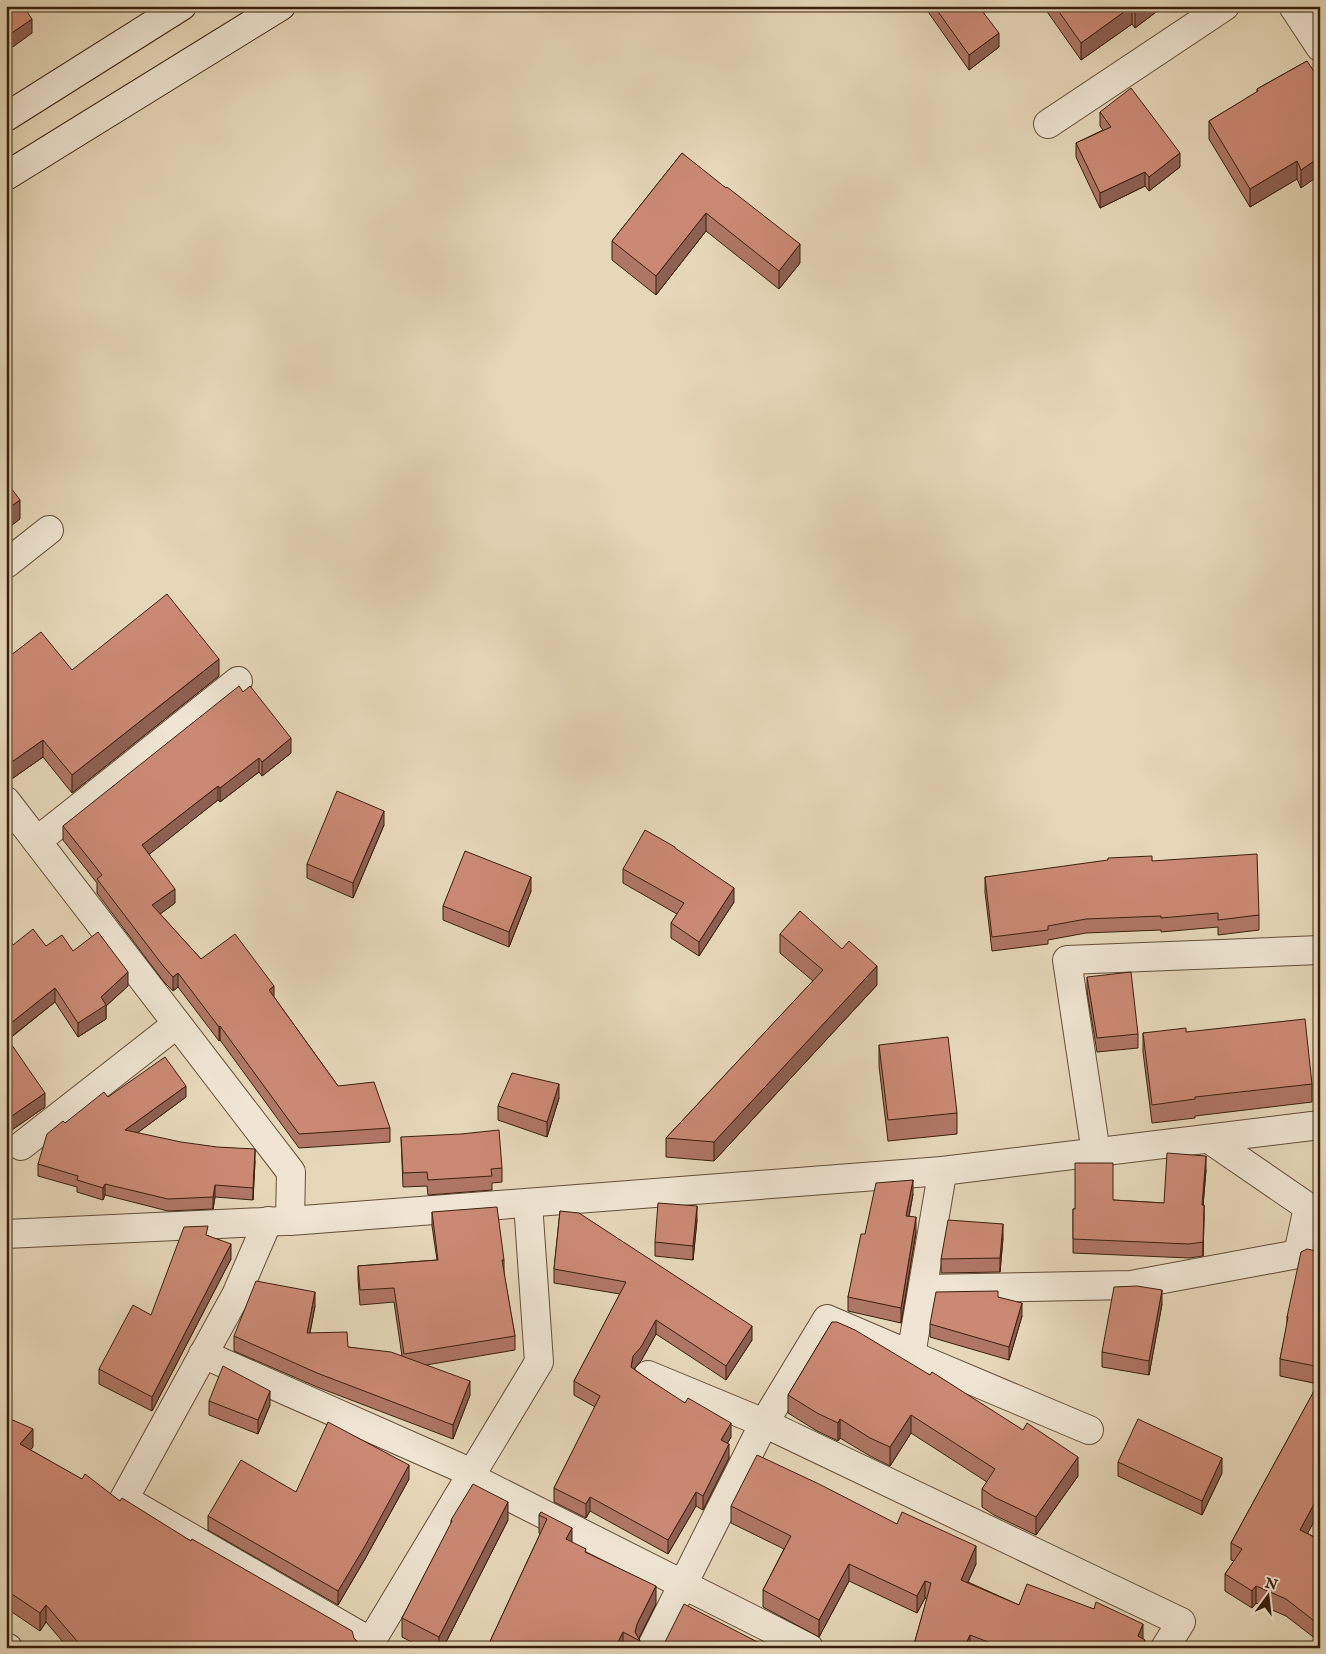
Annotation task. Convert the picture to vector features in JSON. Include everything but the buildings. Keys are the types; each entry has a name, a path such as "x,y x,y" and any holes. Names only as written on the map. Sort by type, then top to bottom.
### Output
{"street":[{"path":"6,117 182,6"},
{"path":"6,176 281,6"},
{"path":"1048,124 1225,6"},
{"path":"1293,6 1320,47"},
{"path":"6,564 49,530"},
{"path":"37,840 238,681"},
{"path":"6,801 291,1172 279,1221 124,1498 371,1646 539,1362 528,1203"},
{"path":"1096,1153 1067,960 1320,950"},
{"path":"21,1146 177,1024"},
{"path":"6,1234 279,1221 942,1171 1320,1125"},
{"path":"923,1289 1131,1284 1298,1254 1312,1223 1308,1207 1209,1139"},
{"path":"912,1355 942,1171"},
{"path":"651,1648 764,1424 827,1319 1089,1430"},
{"path":"204,1354 471,1475 810,1648"},
{"path":"648,1375 764,1424 1181,1622 1165,1648"}]}
